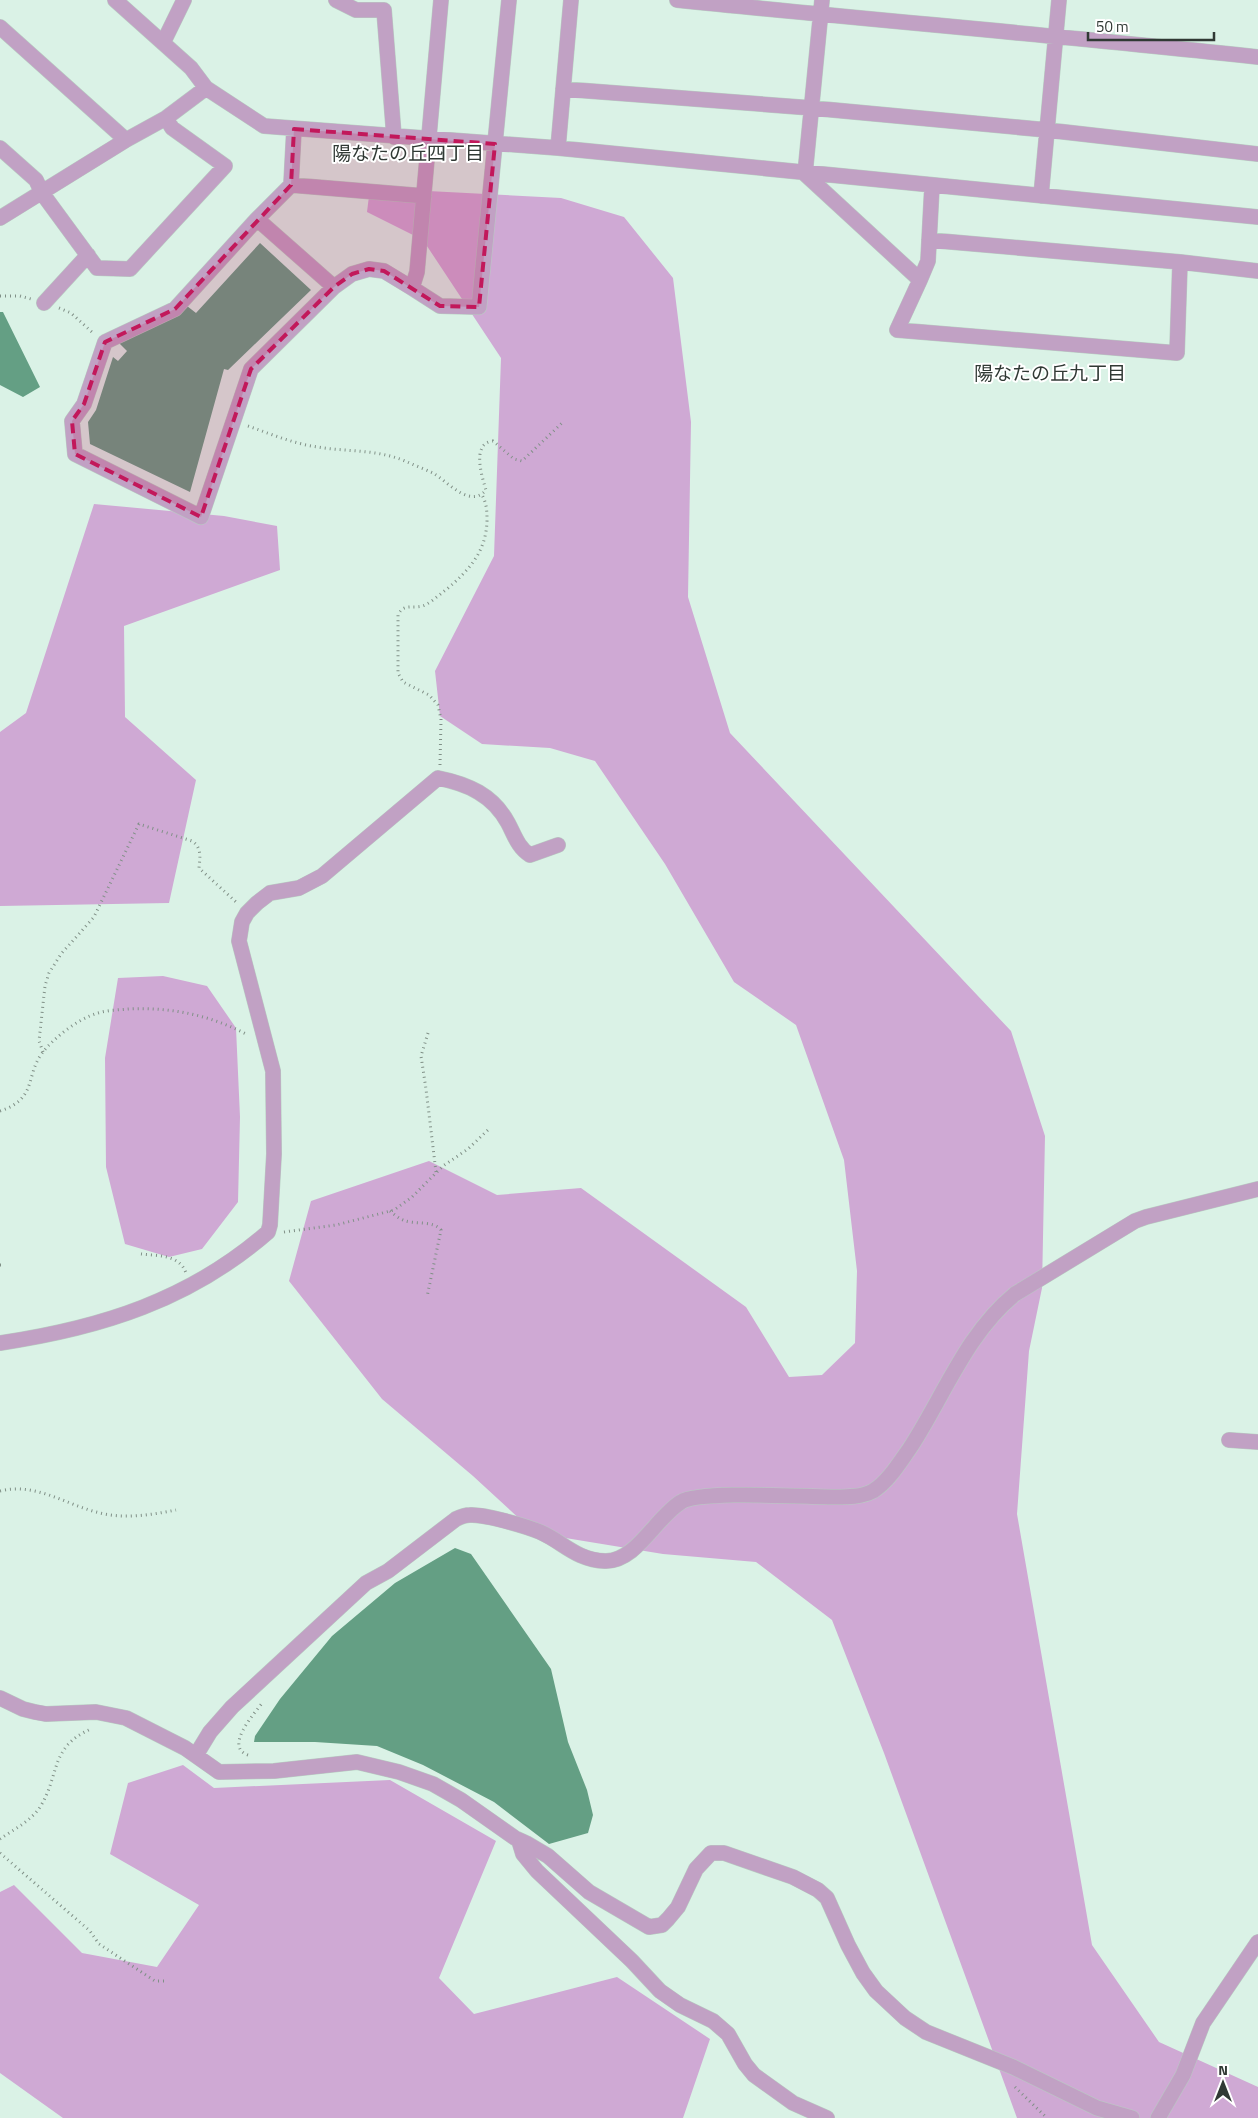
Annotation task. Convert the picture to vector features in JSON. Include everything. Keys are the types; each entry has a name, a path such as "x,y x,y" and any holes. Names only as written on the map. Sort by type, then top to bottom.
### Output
{"street":[{"path":"115,0 191,68 206,88 264,126 428,140 558,148 805,174 1258,217"},
{"path":"163,43 184,0"},
{"path":"336,0 356,10 384,10 394,137"},
{"path":"412,288 417,272 441,0"},
{"path":"294,129 291,185 257,219 175,309 105,342 84,404 72,421 75,454 201,517 250,369 334,287 352,274 369,269 384,271 440,306 479,307 509,0"},
{"path":"558,148 571,0"},
{"path":"677,0 821,7 1258,57"},
{"path":"1041,196 1059,0"},
{"path":"805,174 821,7"},
{"path":"0,27 126,140"},
{"path":"0,218 126,140 166,118 206,88"},
{"path":"563,88 812,108 1047,130 1258,154"},
{"path":"0,148 36,180 42,193 97,268 130,269 225,166 172,128 166,118"},
{"path":"805,174 920,280"},
{"path":"291,185 424,196"},
{"path":"932,186 928,262 897,330 1177,353 1180,262"},
{"path":"257,219 334,287"},
{"path":"929,240 1180,262 1258,271"},
{"path":"44,303 88,255"},
{"path":"0,1343 71,1331 150,1306 190,1286 229,1262 268,1232 270,1226 274,1145 273,1071 239,941 242,922 247,913 270,893 300,888 322,876 438,778 456,782 485,795 508,822 516,839 526,853 530,855 558,845"},
{"path":"196,1754 210,1732 245,1694 366,1583 388,1571 456,1519 464,1516 483,1516 540,1531 574,1552 594,1560 605,1561 624,1556 674,1506 683,1500 693,1497 835,1497 855,1496 874,1490 898,1466 925,1424 960,1360 980,1329 1015,1294 1135,1221 1258,1189"},
{"path":"1229,1440 1258,1442"},
{"path":"0,1698 22,1709 35,1712 112,1714 139,1724 196,1754 219,1772 274,1771 350,1762 379,1766 424,1781 447,1791 520,1841 548,1856 589,1892 649,1927 662,1925 668,1919 681,1901 696,1869 711,1853 724,1853 794,1877 818,1890 828,1898 848,1945 863,1973 876,1991 905,2018 926,2032 1013,2067 1097,2108 1132,2118"},
{"path":"520,1841 523,1854 537,1871 632,1961 660,1991 680,2005 713,2021 728,2034 745,2064 754,2075 793,2103 827,2118"},
{"path":"1158,2118 1185,2069 1203,2022 1258,1942"}],"path":[{"path":"233,421 308,446 376,453 399,459 434,474 454,490 476,496 482,495 486,490 480,462 482,446 487,442 493,441 514,460 522,461 562,423"},
{"path":"438,778 441,759 440,710 434,699 403,682 400,678 398,615 400,610 405,607 424,606 469,569 476,560 482,549 486,528 485,501 482,495"},
{"path":"43,1052 39,1041 45,986 49,973 61,954 94,917 139,824 198,845 199,868 247,913"},
{"path":"0,1111 9,1107 25,1094 33,1078 38,1059 43,1052 75,1025 93,1014 116,1010 167,1009 191,1013 238,1030 254,1039 268,1054"},
{"path":"428,1032 420,1056 436,1172"},
{"path":"268,1232 336,1225 390,1211 407,1201 436,1172 468,1149 490,1128"},
{"path":"390,1211 400,1220 413,1224 434,1225 441,1230 427,1297"},
{"path":"141,1254 178,1261 185,1269 190,1286"},
{"path":"0,1491 8,1489 34,1490 100,1513 118,1515 149,1515 176,1510"},
{"path":"255,1756 242,1753 238,1744 239,1738 263,1701"},
{"path":"0,1839 35,1814 41,1806 58,1756 64,1747 77,1736 96,1728"},
{"path":"0,1853 90,1931 100,1944 154,1981 165,1981"},
{"path":"1013,2067 1012,2083 1046,2118"}],"highlighted area":[{"path":"294,129 495,144 479,307 440,306 384,271 369,269 352,274 334,287 251,369 201,517 75,454 72,421 84,404 105,342 175,309 291,185"}],"shaded area":[{"path":"370,188 561,198 624,217 673,278 691,422 688,597 730,733 1011,1031 1045,1136 1042,1288 1029,1351 1017,1514 1092,1945 1159,2042 1258,2087 1258,2118 1017,2118 884,1753 832,1620 756,1562 663,1554 535,1533 473,1476 382,1399 289,1281 311,1201 429,1161 497,1195 581,1188 746,1307 789,1377 822,1375 855,1343 857,1271 844,1160 796,1025 734,982 665,864 595,761 550,748 482,744 440,716 435,671 494,556 501,358 423,240 367,212"},
{"path":"260,243 311,290 228,370 224,369 190,492 90,444 88,422 96,410 113,357 118,361 127,351 119,343 187,306 196,313"},
{"path":"0,312 3,312 40,387 23,397 0,385"},
{"path":"94,504 224,516 277,526 280,570 124,626 125,717 196,780 169,903 0,906 0,732 26,713"},
{"path":"163,976 207,986 236,1028 240,1117 238,1202 202,1249 169,1257 125,1244 106,1167 105,1058 118,978"},
{"path":"455,1548 471,1554 551,1669 568,1742 587,1790 593,1815 588,1833 549,1844 494,1802 423,1765 377,1746 315,1742 254,1742 255,1736 280,1699 332,1636 395,1583"},
{"path":"183,1765 214,1788 390,1780 496,1841 439,1978 474,2014 617,1977 710,2039 683,2118 63,2118 0,2073 0,1892 14,1885 82,1953 157,1967 199,1905 110,1854 128,1783"}],"district":[{"name":"陽なたの丘四丁目","path":"408,153"},
{"name":"陽なたの丘九丁目","path":"1050,373"}]}
